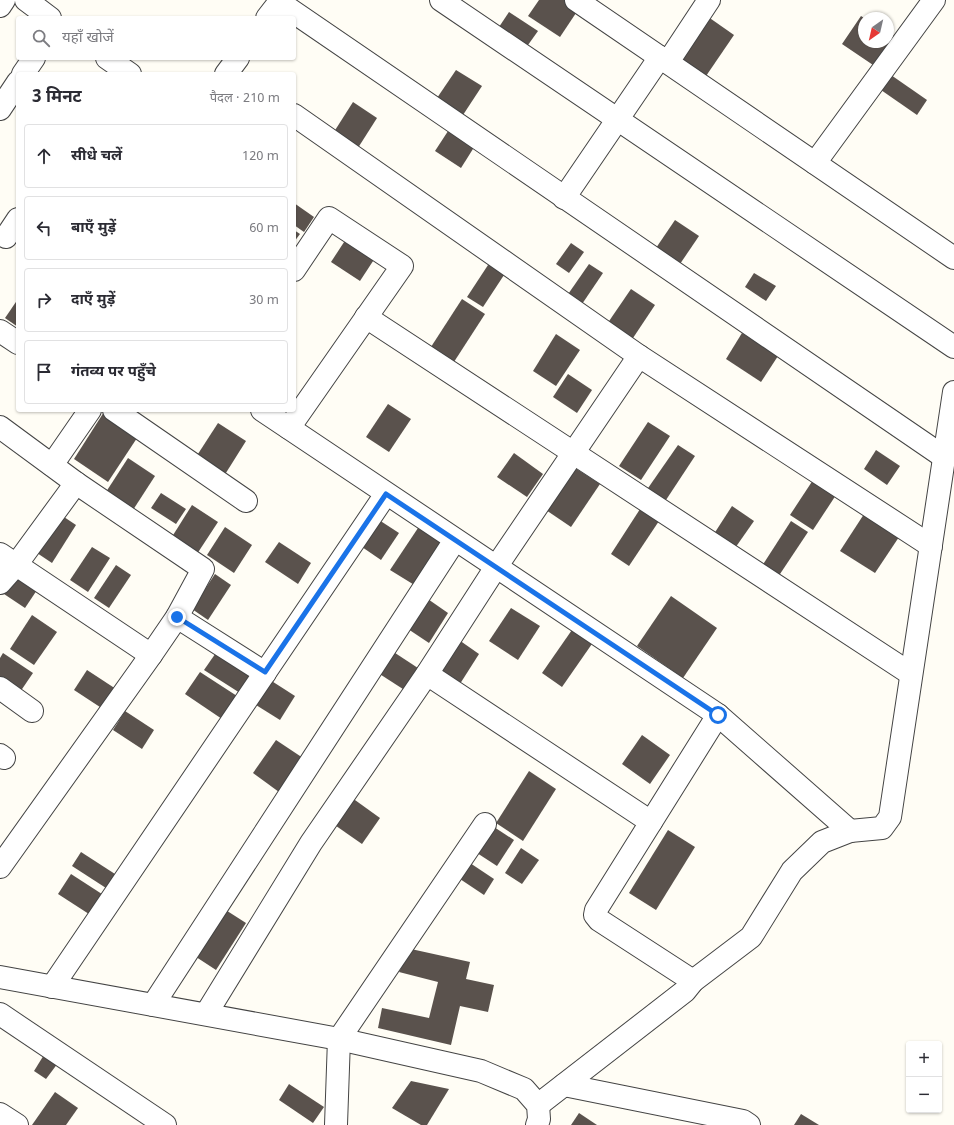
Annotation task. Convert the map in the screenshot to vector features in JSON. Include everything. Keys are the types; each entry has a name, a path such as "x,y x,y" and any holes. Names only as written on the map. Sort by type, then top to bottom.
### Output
{"street":[{"path":"0,6 4,0"},
{"path":"26,0 47,16"},
{"path":"441,0 954,346"},
{"path":"576,0 954,258"},
{"path":"564,198 618,119 710,0"},
{"path":"815,163 934,0"},
{"path":"276,7 290,16"},
{"path":"296,20 564,198 944,457"},
{"path":"25,72 33,60"},
{"path":"228,72 236,60"},
{"path":"0,109 16,85"},
{"path":"296,115 639,356 931,546"},
{"path":"289,428 402,266 329,218 296,267"},
{"path":"8,239 16,223"},
{"path":"366,317 911,674"},
{"path":"0,331 16,342"},
{"path":"206,1014 311,843 427,674 496,567 639,356"},
{"path":"1,978 339,1039 480,1071 524,1089 538,1115 564,1085 685,991 693,982 751,937 792,871 822,842 850,830 882,828 890,817 954,392"},
{"path":"52,465 89,412"},
{"path":"117,412 246,501"},
{"path":"265,412 718,715 850,830"},
{"path":"0,427 76,483 202,569 177,617 0,867"},
{"path":"0,583 8,560 76,483"},
{"path":"52,987 386,494"},
{"path":"153,1005 455,540"},
{"path":"8,560 151,655"},
{"path":"177,617 265,672"},
{"path":"427,674 651,822"},
{"path":"0,688 32,711"},
{"path":"693,982 600,920 595,915 596,910 718,715"},
{"path":"336,1125 339,1039 485,824"},
{"path":"0,1014 165,1125"},
{"path":"564,1085 742,1121 749,1125"},
{"path":"0,1114 17,1125"}],"building":[{"path":"539,0 569,0 580,7 560,37 528,16"},
{"path":"509,12 538,31 523,52 495,33"},
{"path":"704,14 734,35 704,79 673,57"},
{"path":"858,20 858,48 889,48 876,67 842,44"},
{"path":"456,70 482,86 463,115 437,98"},
{"path":"891,75 927,100 917,115 881,90"},
{"path":"353,102 377,118 356,151 332,135"},
{"path":"452,125 478,141 461,168 435,151"},
{"path":"296,204 314,217 304,232 296,226"},
{"path":"675,220 699,236 680,264 656,248"},
{"path":"296,231 300,234 296,239"},
{"path":"348,236 377,255 360,281 331,262"},
{"path":"571,243 584,252 569,273 556,264"},
{"path":"490,262 506,272 483,307 467,297"},
{"path":"589,264 603,273 578,310 564,300"},
{"path":"754,273 776,286 766,301 745,287"},
{"path":"631,289 655,305 629,344 605,327"},
{"path":"462,299 485,314 452,365 429,350"},
{"path":"16,302 16,326 5,318"},
{"path":"742,333 778,356 761,382 726,359"},
{"path":"556,334 580,350 556,386 533,371"},
{"path":"568,374 592,390 577,413 553,397"},
{"path":"388,404 411,419 389,452 366,437"},
{"path":"104,412 139,435 108,482 74,459"},
{"path":"648,422 670,436 641,480 619,466"},
{"path":"218,423 246,441 224,476 196,457"},
{"path":"678,445 695,456 664,503 646,491"},
{"path":"876,450 900,466 887,485 864,469"},
{"path":"514,453 543,474 527,497 497,477"},
{"path":"128,458 155,476 133,510 106,492"},
{"path":"572,466 600,484 571,527 543,508"},
{"path":"815,477 838,492 813,530 790,515"},
{"path":"161,493 186,509 176,524 151,508"},
{"path":"192,505 218,522 195,557 170,540"},
{"path":"642,506 661,518 629,566 611,554"},
{"path":"732,506 754,521 733,551 712,537"},
{"path":"55,511 76,525 52,563 31,549"},
{"path":"866,511 901,534 875,573 840,551"},
{"path":"379,520 399,533 381,560 362,547"},
{"path":"791,521 808,532 778,577 762,566"},
{"path":"420,525 445,542 416,586 390,570"},
{"path":"225,527 252,545 234,573 207,555"},
{"path":"279,542 311,563 298,584 265,562"},
{"path":"92,547 110,558 88,592 70,580"},
{"path":"116,565 131,575 109,608 94,598"},
{"path":"15,571 39,587 25,608 1,592"},
{"path":"215,574 231,585 208,620 192,609"},
{"path":"671,596 717,628 683,678 637,646"},
{"path":"425,597 448,613 429,643 405,627"},
{"path":"511,608 540,626 518,660 489,641"},
{"path":"32,615 57,632 34,665 10,649"},
{"path":"574,627 594,641 562,687 542,673"},
{"path":"459,640 479,654 458,687 437,673"},
{"path":"220,647 256,670 240,693 204,670"},
{"path":"389,649 421,670 406,691 375,671"},
{"path":"3,653 33,673 20,692 0,679 0,658"},
{"path":"87,670 116,689 103,709 74,690"},
{"path":"200,672 237,696 222,719 185,694"},
{"path":"267,678 295,696 280,720 251,702"},
{"path":"125,711 154,730 142,749 113,730"},
{"path":"642,735 670,755 650,784 622,764"},
{"path":"276,740 303,758 279,792 253,773"},
{"path":"529,771 556,789 523,841 496,823"},
{"path":"348,795 380,818 362,844 329,821"},
{"path":"494,827 514,840 497,866 477,853"},
{"path":"668,830 695,847 656,910 629,893"},
{"path":"521,848 539,860 522,884 505,873"},
{"path":"81,852 115,874 106,888 72,866"},
{"path":"470,863 494,879 484,895 460,879"},
{"path":"71,874 105,896 92,916 58,894"},
{"path":"221,907 246,923 216,970 190,953"},
{"path":"411,949 470,962 466,979 494,985 488,1012 460,1006 451,1045 378,1028 382,1008 429,1018 438,982 399,972"},
{"path":"47,1050 61,1059 46,1079 34,1071"},
{"path":"411,1081 449,1089 427,1125 421,1125 392,1108"},
{"path":"289,1084 324,1107 313,1123 279,1100"},
{"path":"55,1092 78,1108 66,1125 32,1125"},
{"path":"579,1113 597,1125 571,1125"},
{"path":"801,1114 819,1125 794,1125"}],"route":[{"path":"177,617 265,672 386,494 718,715"}]}
